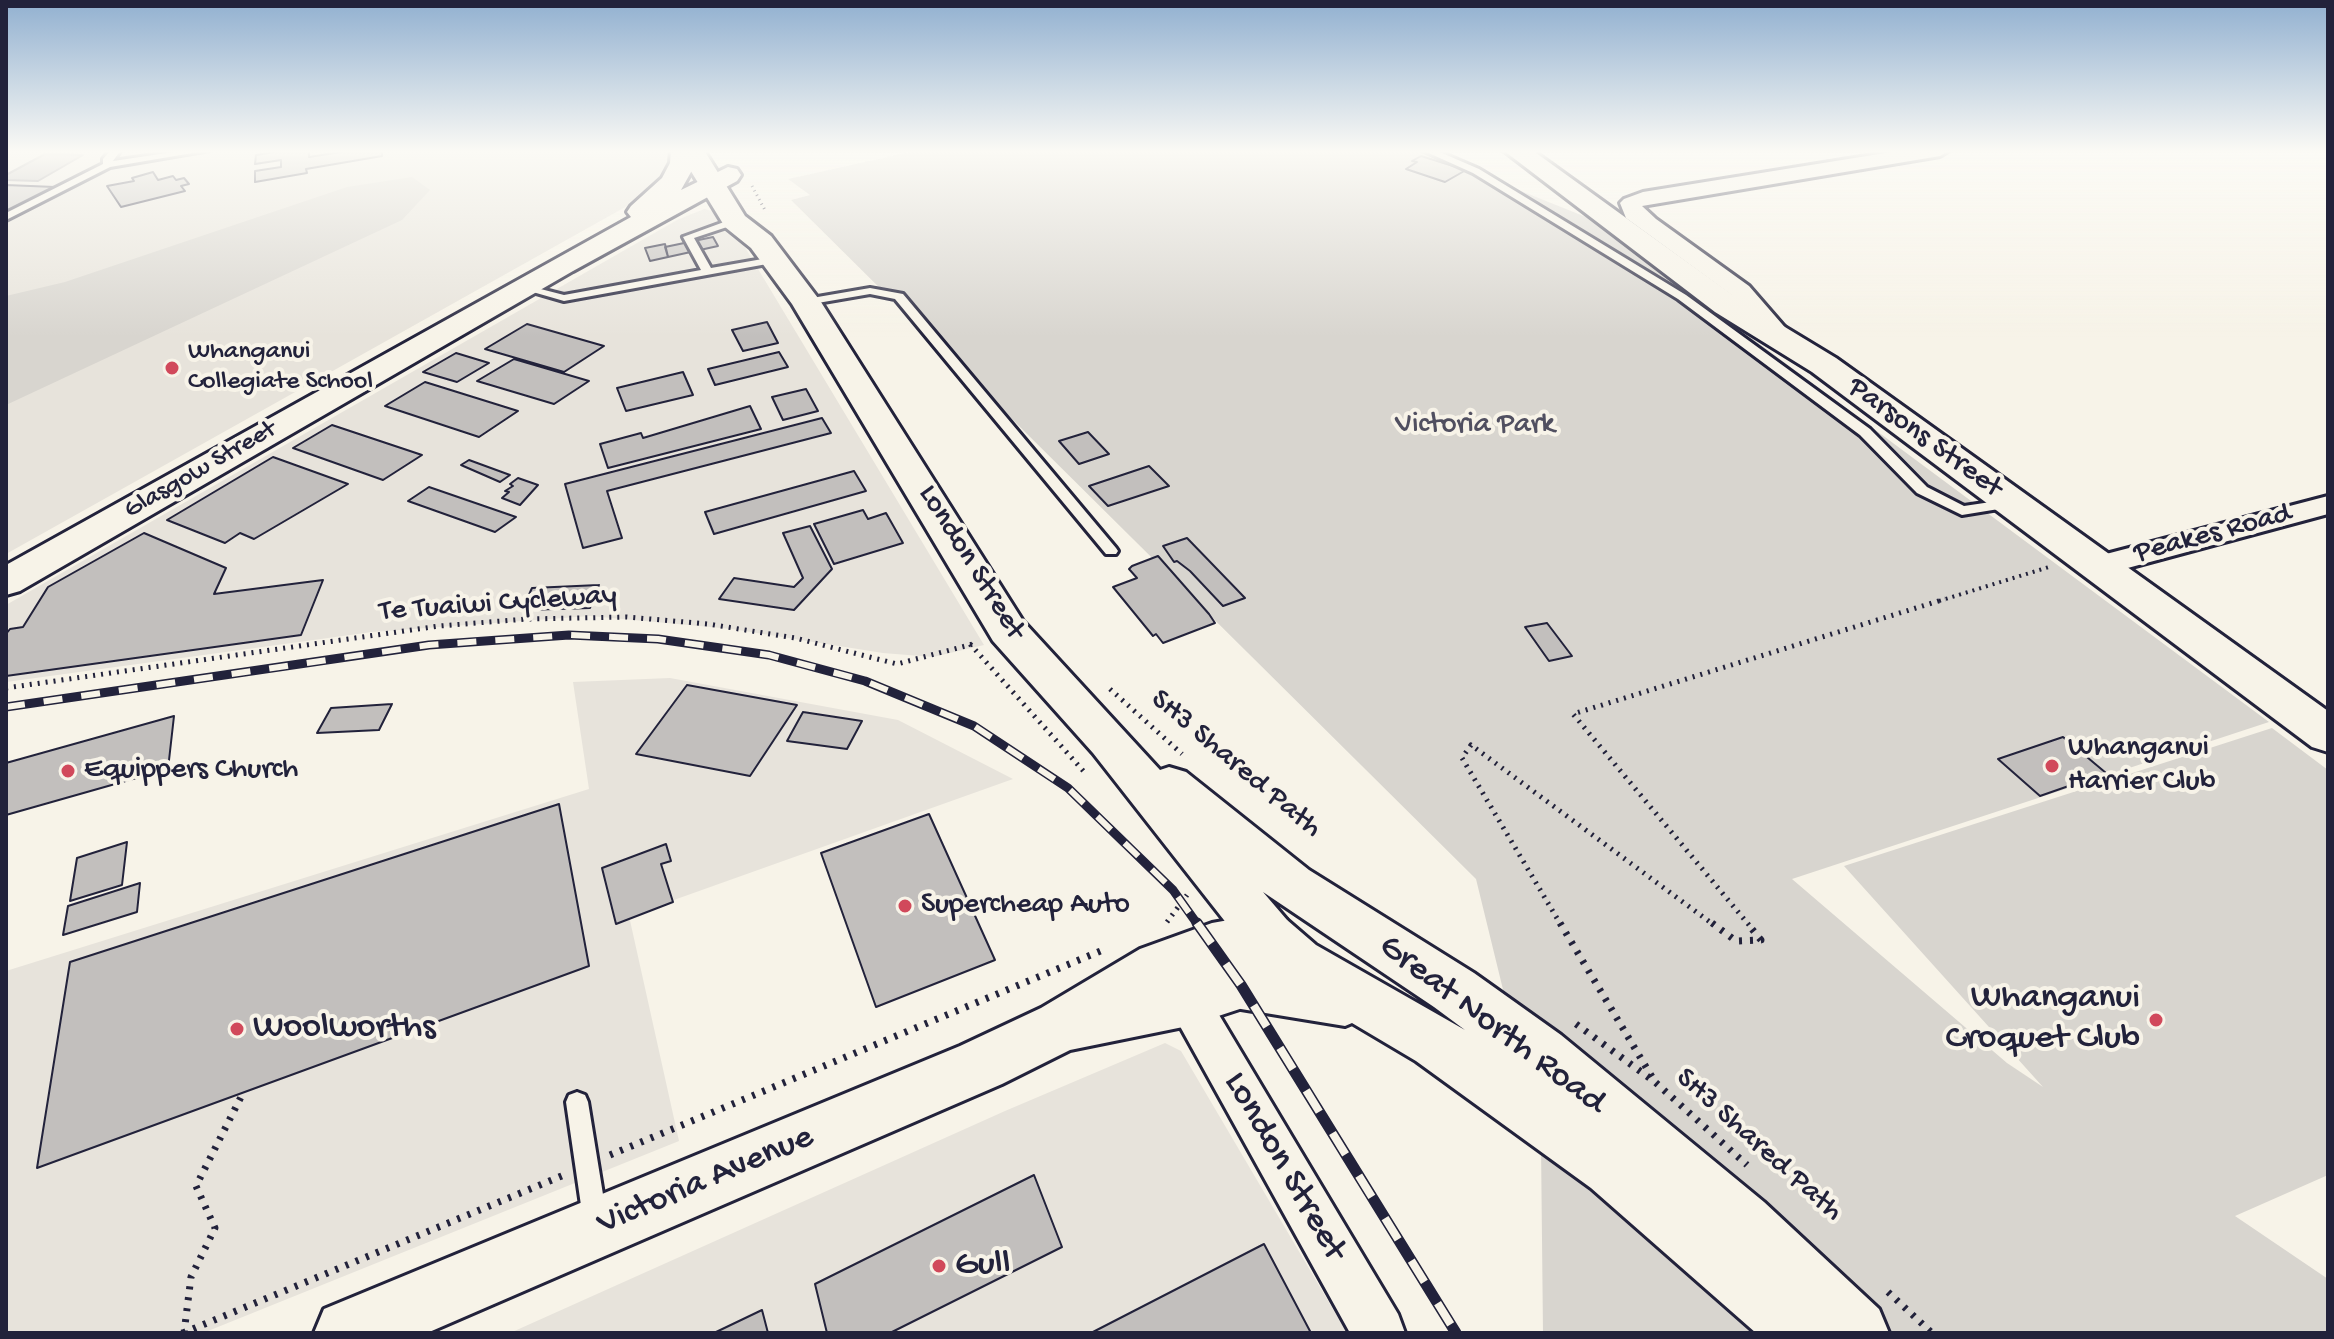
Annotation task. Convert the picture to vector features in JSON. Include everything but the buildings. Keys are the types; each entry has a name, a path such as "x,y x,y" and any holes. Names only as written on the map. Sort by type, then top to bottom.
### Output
{"main road":[{"name":"Glasgow Street","path":"563,265 637,212"},
{"name":"Glasgow Street","path":"6,582 563,265 663,212"},
{"name":"London Street","path":"746,212 768,240"},
{"name":"London Street","path":"747,212 768,240 1008,631 1101,762 1268,936"},
{"name":"Parsons Street","path":"1598,212 1726,305 1824,365 2328,735"},
{"name":"Great North Road","path":"1101,762 1203,810 1291,885 1454,990 1541,1054 1741,1225 1870,1312"},
{"name":"Great North Road","path":"1268,936 1297,962 1436,1043 1613,1167 1807,1333"},
{"path":"1241,985 1258,966 1268,936 1335,950 1399,984 1496,1055 1613,1167"},
{"name":"Victoria Avenue","path":"348,1333 981,1065 1061,1026 1159,966 1212,946 1268,936"},
{"path":"1241,985 1327,996 1378,1009"},
{"name":"Victoria Avenue","path":"1061,1026 1188,1001 1241,985"}],"street":[{"path":"1634,212 1741,291 1783,339"},
{"name":"Peakes Road","path":"2091,561 2328,505"},
{"name":"London Street","path":"1188,1001 1379,1333"}],"lane":[{"path":"708,273 688,237 711,212"},
{"path":"1544,212 1682,297 1865,432 1922,490 1962,511 2012,503"},
{"path":"525,288 564,298 708,273 768,240"},
{"path":"806,302 870,291 899,296 1111,551"},
{"path":"577,1102 596,1228"}],"path":[{"path":"746,212 768,240"},
{"path":"1655,1082 1462,758 1471,745 1736,941 1761,940 1573,714 2091,561"},
{"name":"Te Tuaiwi Cycleway","path":"6,688 439,626 551,617 627,617 708,624 795,638 897,664 979,642"},
{"path":"970,644 1101,762"},
{"name":"SH3 Shared Path","path":"1100,680 1188,759"},
{"path":"1162,926 1188,893 1184,885"},
{"path":"243,1093 196,1186 215,1228 191,1277 184,1333 1109,948"},
{"name":"SH3 Shared Path","path":"1573,1022 1655,1082 1758,1174"},
{"path":"1870,1312 1932,1333"}],"shaded area":[{"name":"Whanganui Collegiate School","path":"6,212 616,212 6,554"},
{"path":"695,212 725,214 984,645 933,657 883,653 732,629 590,616 372,632 6,682 6,605 677,220"},
{"path":"670,678 898,720 1013,779 629,916 679,1141 203,1333 6,1333 6,971 589,789 573,682"},
{"path":"1165,1043 1181,1051 1347,1333 510,1333 1005,1111"}],"green space":[{"path":"271,212 409,212 402,220 6,405 6,296 65,282"},
{"name":"Victoria Park","path":"804,212 1575,212 1591,219 2269,722 1792,879 2007,1063 2043,1087 1844,866 2272,728 2328,770 2328,1175 2235,1216 2328,1279 2328,1333 1543,1333 1541,1145 1476,879"}],"railway":[{"path":"6,707 429,645 569,635 658,639 769,655 865,681 974,726 1068,788 1173,890 1198,925"},
{"path":"1197,923 1241,985 1456,1333"}],"place":[{"name":"Whanganui Collegiate School","path":"172,368"},
{"name":"Whanganui Harrier Club","path":"2052,766"},
{"name":"Equippers Church","path":"68,771"},
{"name":"Supercheap Auto","path":"905,906"},
{"name":"Whanganui Croquet Club","path":"2156,1020"},
{"name":"Woolworths","path":"237,1029"},
{"name":"Gull","path":"939,1266"}]}
